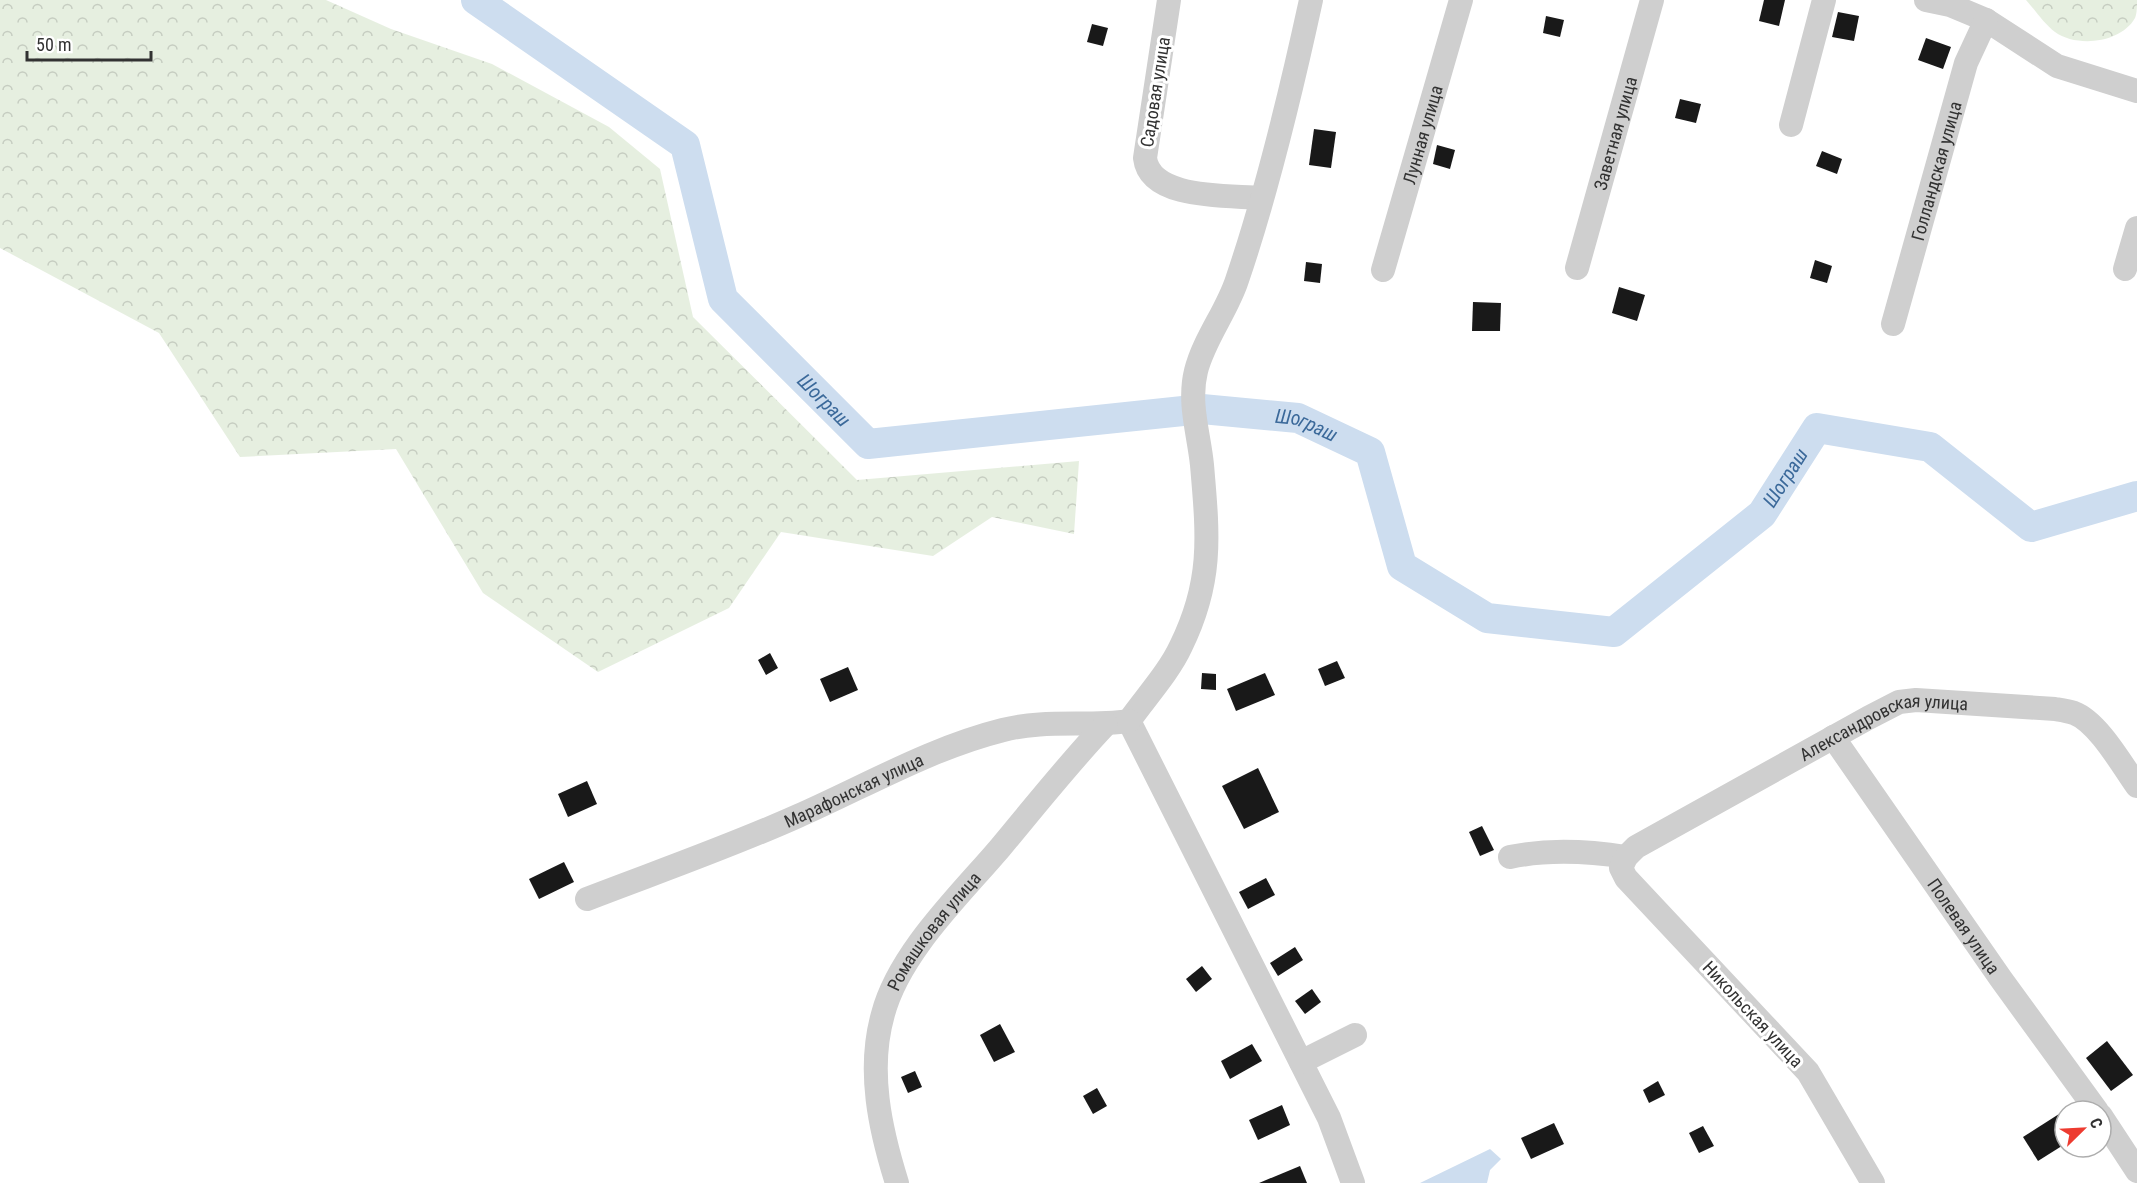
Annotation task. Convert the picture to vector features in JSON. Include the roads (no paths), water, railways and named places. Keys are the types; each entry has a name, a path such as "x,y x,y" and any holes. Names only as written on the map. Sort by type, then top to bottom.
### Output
{"street":[{"name":"Садовая улица","path":"1169,0 1144,158 1146,168 1162,184 1189,192 1261,198"},
{"name":"Ромашковая улица","path":"897,1183 883,1138 877,1090 876,1051 883,1013 894,984 937,922 1118,722 1181,648 1203,591 1208,535 1201,455 1195,423 1193,395 1196,370 1237,282 1261,198 1311,0"},
{"name":"Лунная улица","path":"1383,270 1461,0"},
{"name":"Заветная улица","path":"1577,268 1652,0"},
{"path":"1791,125 1824,0"},
{"path":"1926,0 1950,5 1986,20 2057,66 2097,81 2118,83 2135,88"},
{"name":"Голландская улица","path":"1893,324 1966,63 1986,20"},
{"path":"2125,269 2137,228"},
{"name":"Александровская улица","path":"1626,857 1636,847 1833,737 1899,702 1916,699 2055,709 2075,713 2089,723 2137,786"},
{"path":"1118,722 1301,1062 1329,1118 1353,1183"},
{"name":"Марафонская улица","path":"587,899 749,837 954,743 1006,729 1053,723 1118,722"},
{"name":"Полевая улица","path":"1833,737 2001,979 2088,1099"},
{"path":"1510,857 1531,853 1593,852 1626,857"},
{"name":"Никольская улица","path":"1626,857 1621,868 1626,878 1808,1072 1873,1183"},
{"path":"1301,1062 1355,1035"},
{"path":"2113,1134 2137,1171"}],"water":[{"path":"1490,1149 1501,1159 1490,1170 1487,1183 1420,1183"}],"waterway":[{"name":"Шограш","path":"476,0 685,145 723,299 868,444 1202,409 1298,418 1370,452 1402,566 1487,618 1614,632 1762,514 1817,428 1930,447 2031,527 2137,496"}]}
